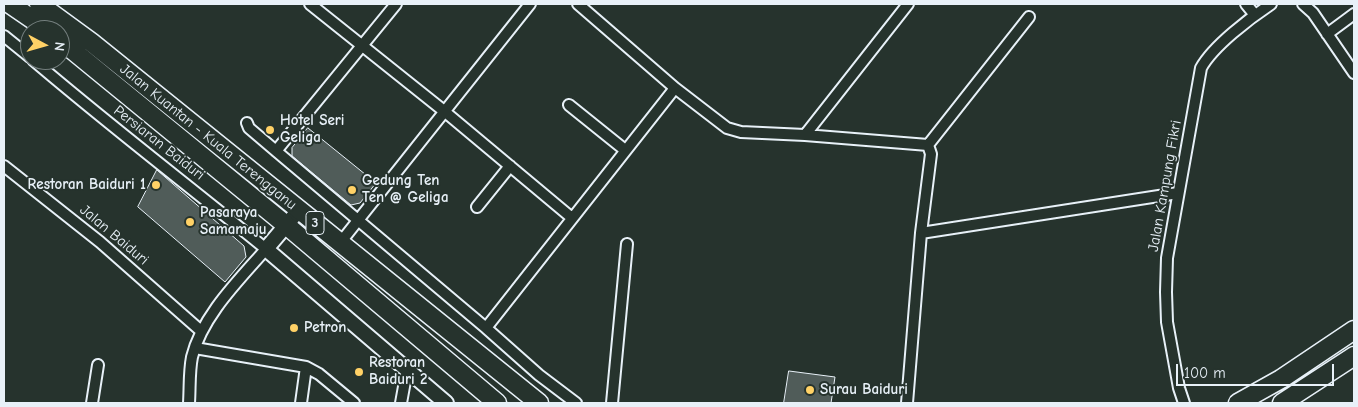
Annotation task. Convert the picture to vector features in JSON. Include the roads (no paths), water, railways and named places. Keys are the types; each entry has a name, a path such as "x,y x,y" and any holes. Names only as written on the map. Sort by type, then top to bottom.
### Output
{"highway":[{"path":"10,4 33,20"},
{"name":"Jalan Kuantan - Kuala Terengganu","path":"46,6 539,403"},
{"name":"Jalan Kuantan - Kuala Terengganu","path":"70,48 286,225 497,403"},
{"path":"1238,403 1281,379 1354,330"},
{"path":"1282,403 1354,356"}],"street":[{"path":"310,4 444,111 572,218"},
{"path":"276,151 396,4"},
{"path":"340,243 530,4"},
{"path":"578,4 675,88 727,128 740,132 922,143 928,145"},
{"path":"805,135 908,4"},
{"path":"1246,4 1255,14"},
{"name":"Jalan Kampung Fikri","path":"1184,403 1179,388 1167,322 1167,258 1201,68 1207,58 1255,14 1271,4"},
{"path":"1303,4 1313,12 1354,73"},
{"path":"1327,34 1354,14"},
{"path":"928,145 1029,17"},
{"path":"4,36 20,49"},
{"name":"Persiaran Baiduri","path":"45,70 266,250"},
{"path":"486,328 675,88"},
{"path":"569,105 626,150"},
{"path":"247,122 249,128 539,375 576,403"},
{"path":"907,403 921,233 931,154 928,145"},
{"name":"Jalan Baiduri","path":"4,166 100,242 201,331"},
{"path":"477,207 510,166"},
{"path":"921,233 1178,193"},
{"path":"189,403 190,372 201,331 229,292 299,210"},
{"path":"612,403 627,244"},
{"path":"266,250 446,403"},
{"path":"195,348 306,367 320,374 354,403"},
{"path":"92,403 98,365"},
{"path":"301,403 306,367"},
{"path":"401,403 407,370"}],"place":[{"name":"Hotel Seri Geliga","path":"270,130"},
{"name":"Restoran Baiduri 1","path":"156,185"},
{"name":"Gedung Ten Ten @ Geliga","path":"352,190"},
{"name":"Pasaraya Samamaju","path":"190,222"},
{"name":"Petron","path":"294,328"},
{"name":"Restoran Baiduri 2","path":"359,372"},
{"name":"Surau Baiduri","path":"810,390"}]}
